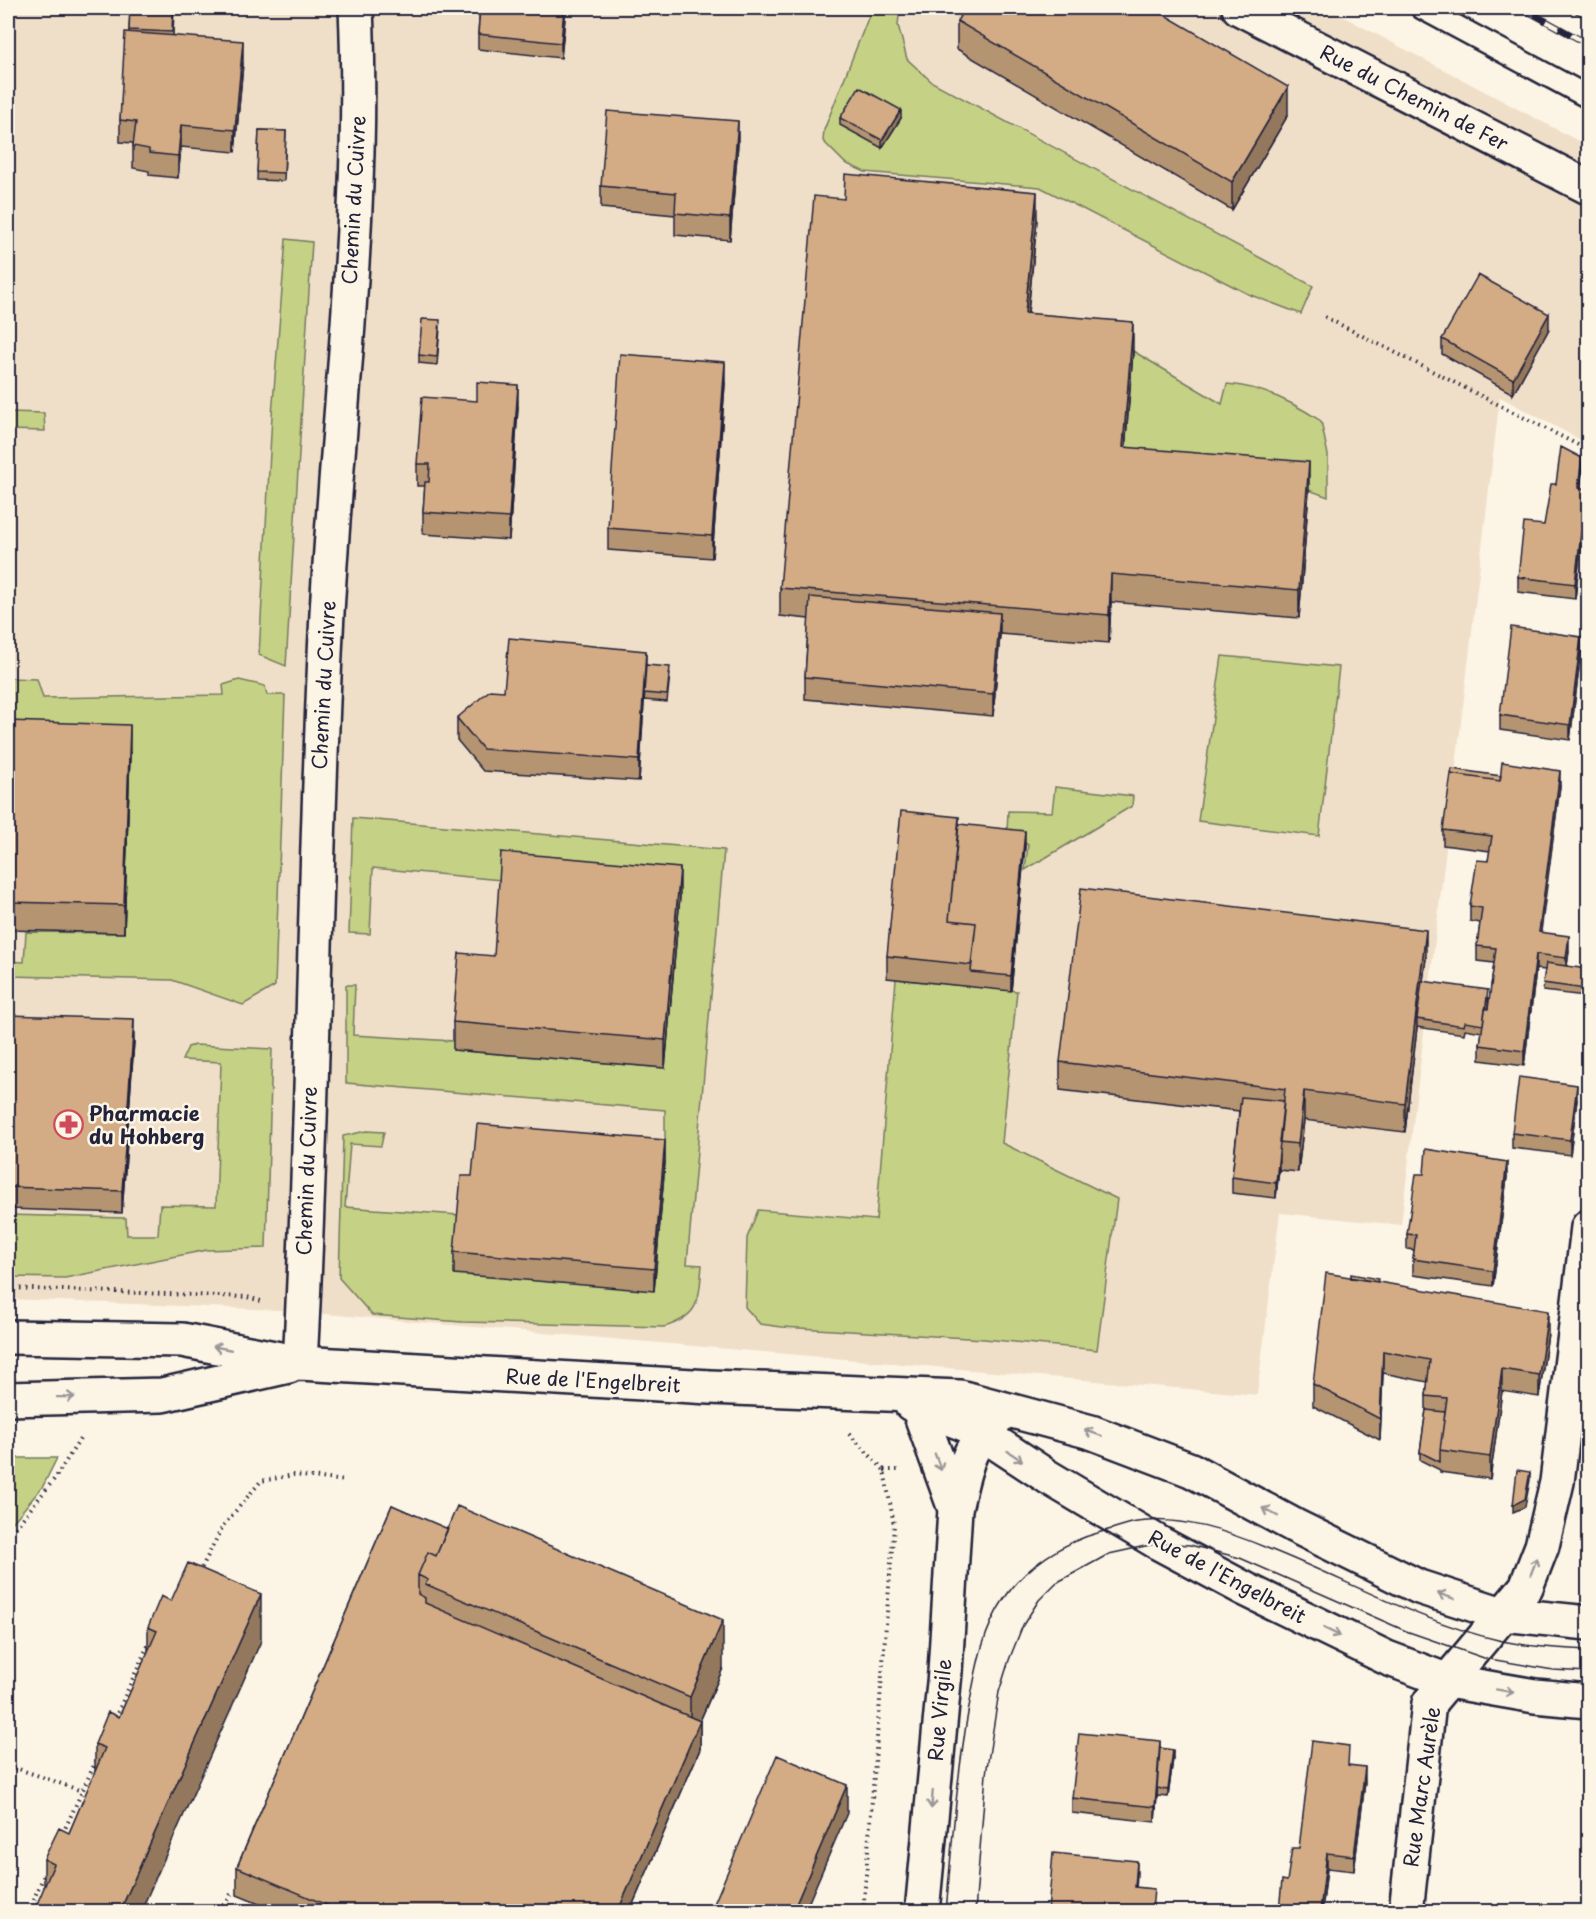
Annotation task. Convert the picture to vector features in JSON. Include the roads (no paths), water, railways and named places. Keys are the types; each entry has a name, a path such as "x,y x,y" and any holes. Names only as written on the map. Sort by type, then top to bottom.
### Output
{"street":[{"name":"Chemin du Cuivre","path":"300,1363 321,736 360,87 356,8"},
{"name":"Rue du Chemin de Fer","path":"1239,8 1588,187"},
{"name":"Rue Marc Aurèle","path":"1406,1911 1429,1703 1526,1587 1542,1546 1557,1482 1588,1227"},
{"name":"Rue de l'Engelbreit","path":"8,1337 182,1340 300,1363 960,1397 1091,1432 1191,1470 1295,1526 1419,1587 1502,1614 1588,1623"},
{"name":"Rue de l'Engelbreit","path":"8,1399 162,1395 300,1363"},
{"name":"Rue de l'Engelbreit","path":"887,1395 981,1432 1048,1478 1245,1589 1387,1658 1448,1681 1535,1696 1588,1701"},
{"name":"Rue Virgile","path":"918,1407 955,1509"},
{"name":"Rue Virgile","path":"922,1911 945,1672 955,1509 969,1455 981,1432 1007,1409"}],"lane":[{"path":"1422,8 1588,98"}],"tram line":[{"path":"946,1912 955,1809 965,1733 974,1679 985,1637 996,1611 1023,1576 1046,1557 1087,1536 1124,1525 1153,1520 1204,1526 1252,1542 1410,1610 1468,1632 1520,1644 1588,1650"},
{"path":"975,1912 986,1774 999,1692 1009,1660 1023,1625 1039,1600 1056,1583 1109,1554 1159,1543 1190,1545 1240,1558 1406,1631 1484,1658 1553,1670 1588,1672"}],"railway":[{"path":"1522,8 1588,44"},
{"path":"1573,8 1588,16"}],"place":[{"name":"Pharmacie du Hohberg","path":"68,1125"}]}
